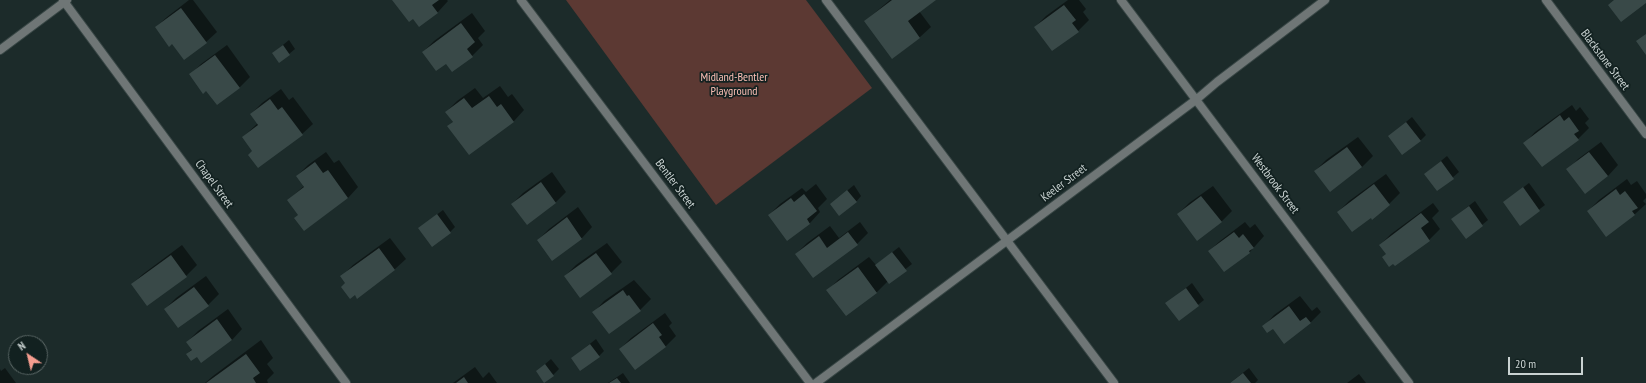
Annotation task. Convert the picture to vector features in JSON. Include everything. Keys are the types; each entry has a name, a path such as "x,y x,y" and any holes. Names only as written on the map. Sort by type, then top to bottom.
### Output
{"street":[{"name":"Bentler Street","path":"521,0 810,383"},
{"path":"826,0 1114,383"},
{"name":"Westbrook Street","path":"1122,0 1409,383"},
{"name":"Keeler Street","path":"816,383 1197,99 1217,82 1325,0"},
{"name":"Blackstone Street","path":"1546,0 1646,134"},
{"path":"0,50 65,1"},
{"name":"Chapel Street","path":"65,1 346,383"}],"green space":[{"name":"Midland-Bentler Playground","path":"566,0 806,0 872,88 716,205"}],"building":[{"path":"392,0 439,0 432,5 438,13 419,27 413,19 409,22"},
{"path":"892,0 936,0 908,21 920,38 892,59 864,21"},
{"path":"1614,0 1646,0 1646,3 1621,22 1608,5"},
{"path":"1064,5 1076,20 1072,23 1079,32 1052,51 1034,27"},
{"path":"181,8 207,43 184,60 172,44 169,47 155,27"},
{"path":"461,23 475,42 467,49 473,57 452,72 446,64 436,71 422,52"},
{"path":"1646,34 1646,55 1636,41"},
{"path":"283,45 290,55 279,63 272,53"},
{"path":"215,55 240,88 217,105 206,91 203,94 189,74"},
{"path":"489,96 497,107 501,104 514,122 469,155 447,126 453,122 445,112 464,98 472,108"},
{"path":"270,99 278,110 282,107 303,135 258,168 248,155 252,151 242,137 258,125 250,114"},
{"path":"1560,115 1564,121 1569,117 1579,131 1574,134 1579,140 1542,167 1523,143"},
{"path":"1406,122 1421,141 1402,155 1388,136"},
{"path":"1347,147 1362,167 1330,192 1314,171"},
{"path":"1589,152 1608,176 1585,194 1566,169"},
{"path":"1441,161 1454,179 1437,191 1424,174"},
{"path":"315,162 323,173 328,170 348,198 304,231 294,218 298,215 287,200 304,187 296,176"},
{"path":"541,182 556,203 527,225 511,204"},
{"path":"1374,184 1390,205 1372,220 1371,218 1352,232 1337,212"},
{"path":"1523,187 1540,211 1520,226 1503,202"},
{"path":"1616,189 1620,195 1625,191 1638,208 1632,211 1635,215 1606,237 1587,211"},
{"path":"847,190 857,202 839,216 830,204"},
{"path":"804,194 817,211 807,219 810,224 787,241 768,215 791,198 794,202"},
{"path":"1201,196 1222,222 1197,241 1177,214"},
{"path":"1469,206 1483,226 1466,239 1451,219"},
{"path":"1421,213 1429,222 1421,228 1430,241 1395,266 1393,264 1389,267 1382,257 1386,254 1379,245"},
{"path":"437,214 451,233 432,247 418,228"},
{"path":"567,217 582,239 552,261 537,240"},
{"path":"848,232 858,245 813,278 795,254 819,236 827,248"},
{"path":"1234,232 1239,238 1243,234 1254,248 1249,251 1250,253 1224,272 1208,251"},
{"path":"379,248 395,270 357,299 355,295 350,299 341,287 345,283 340,276"},
{"path":"892,252 907,271 889,284 875,265"},
{"path":"596,253 612,274 580,298 564,276"},
{"path":"171,255 187,277 147,306 131,284"},
{"path":"858,267 877,293 846,316 826,290"},
{"path":"194,287 209,306 178,328 164,309"},
{"path":"1186,288 1199,306 1179,321 1165,303"},
{"path":"623,290 627,296 629,295 641,311 609,334 592,312"},
{"path":"1289,306 1300,321 1306,317 1311,323 1284,344 1273,329 1267,333 1262,326"},
{"path":"217,319 232,340 201,363 197,357 191,361 186,354 192,350 186,342"},
{"path":"653,323 662,335 659,337 666,347 635,370 619,349"},
{"path":"590,344 600,357 580,371 571,358"},
{"path":"246,354 260,373 253,378 256,383 206,383"},
{"path":"545,364 554,376 544,383 536,371"},
{"path":"1243,373 1251,383 1230,383"},
{"path":"464,377 468,383 456,383"},
{"path":"617,378 621,383 609,383"}]}
